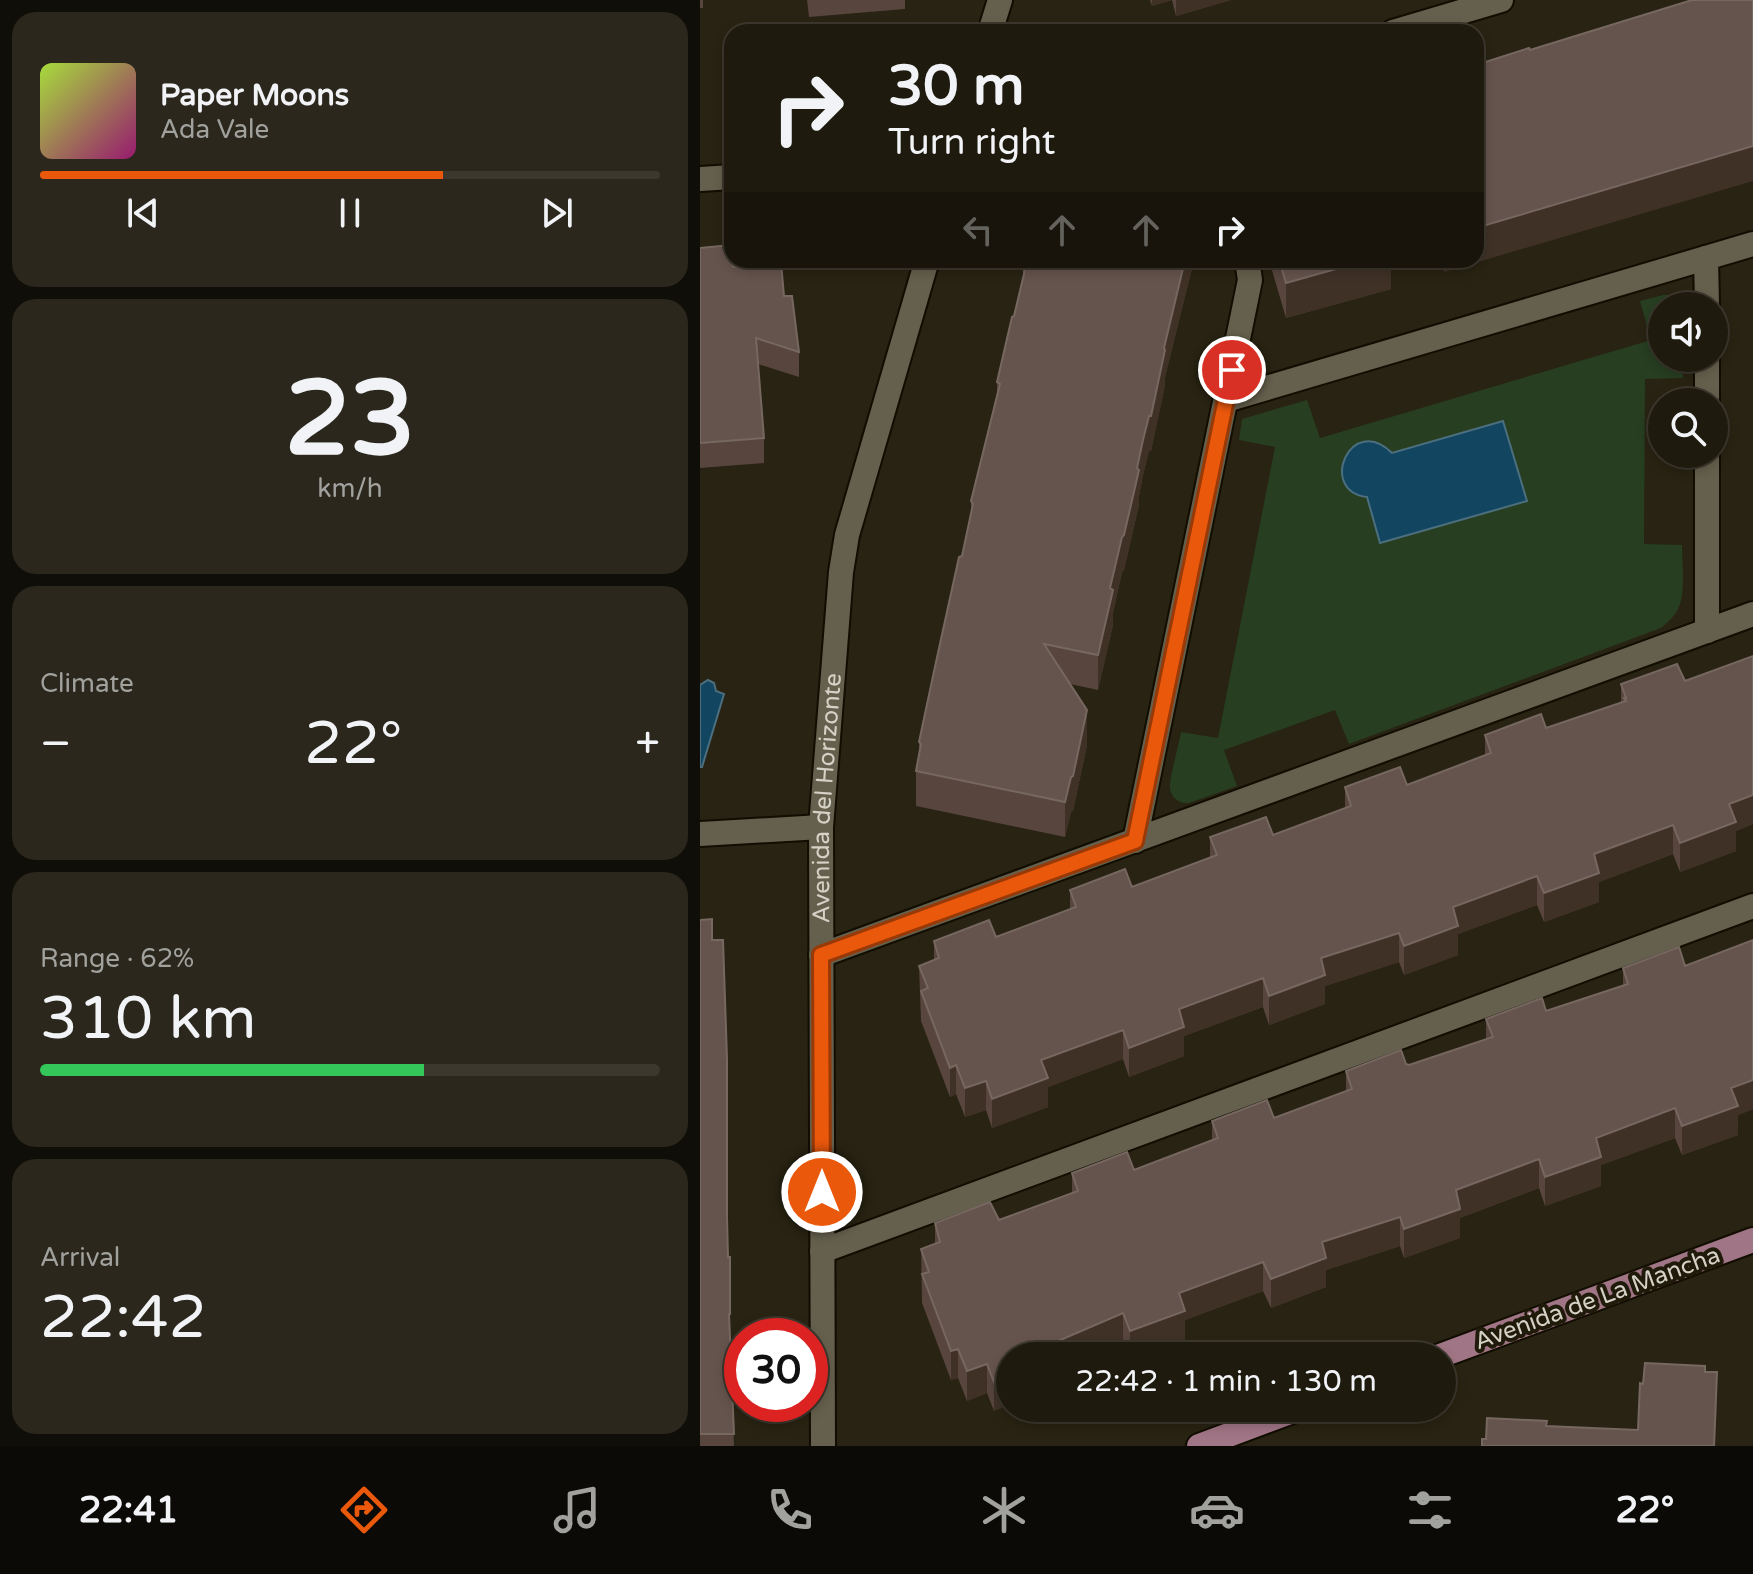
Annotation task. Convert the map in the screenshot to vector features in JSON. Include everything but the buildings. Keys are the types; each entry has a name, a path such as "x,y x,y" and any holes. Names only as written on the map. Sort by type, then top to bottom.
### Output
{"main road":[{"name":"Avenida de La Mancha","path":"1456,1350 1753,1240"},
{"path":"1199,1446 1263,1422"}],"street":[{"path":"992,24 1000,0"},
{"path":"1420,24 1501,0"},
{"path":"700,179 724,178"},
{"path":"1226,400 1753,244"},
{"path":"1706,258 1707,292"},
{"name":"Avenida del Horizonte","path":"823,1446 821,827 841,572 847,535 925,268"},
{"path":"1135,841 1250,280 1248,268"},
{"path":"1707,468 1707,631"},
{"path":"821,955 1753,614"},
{"path":"700,834 821,827"},
{"path":"822,1251 1753,906"}],"green space":[{"path":"1648,299 1648,329 1640,301"},
{"path":"1648,341 1648,372 1683,372 1683,378 1645,379 1644,544 1682,545 1682,595 1678,609 1661,628 1349,744 1335,710 1224,750 1237,786 1189,803 1180,802 1171,793 1170,784 1181,732 1218,738 1275,447 1239,440 1242,419 1307,400 1320,438"}],"water":[{"path":"1503,421 1527,501 1380,543 1367,497 1352,492 1344,482 1342,470 1345,457 1353,447 1364,442 1377,443 1392,453"},
{"path":"708,680 714,683 716,691 724,694 700,767 700,685"}],"route":[{"path":"822,1192 821,955 1135,841 1232,370"}]}
